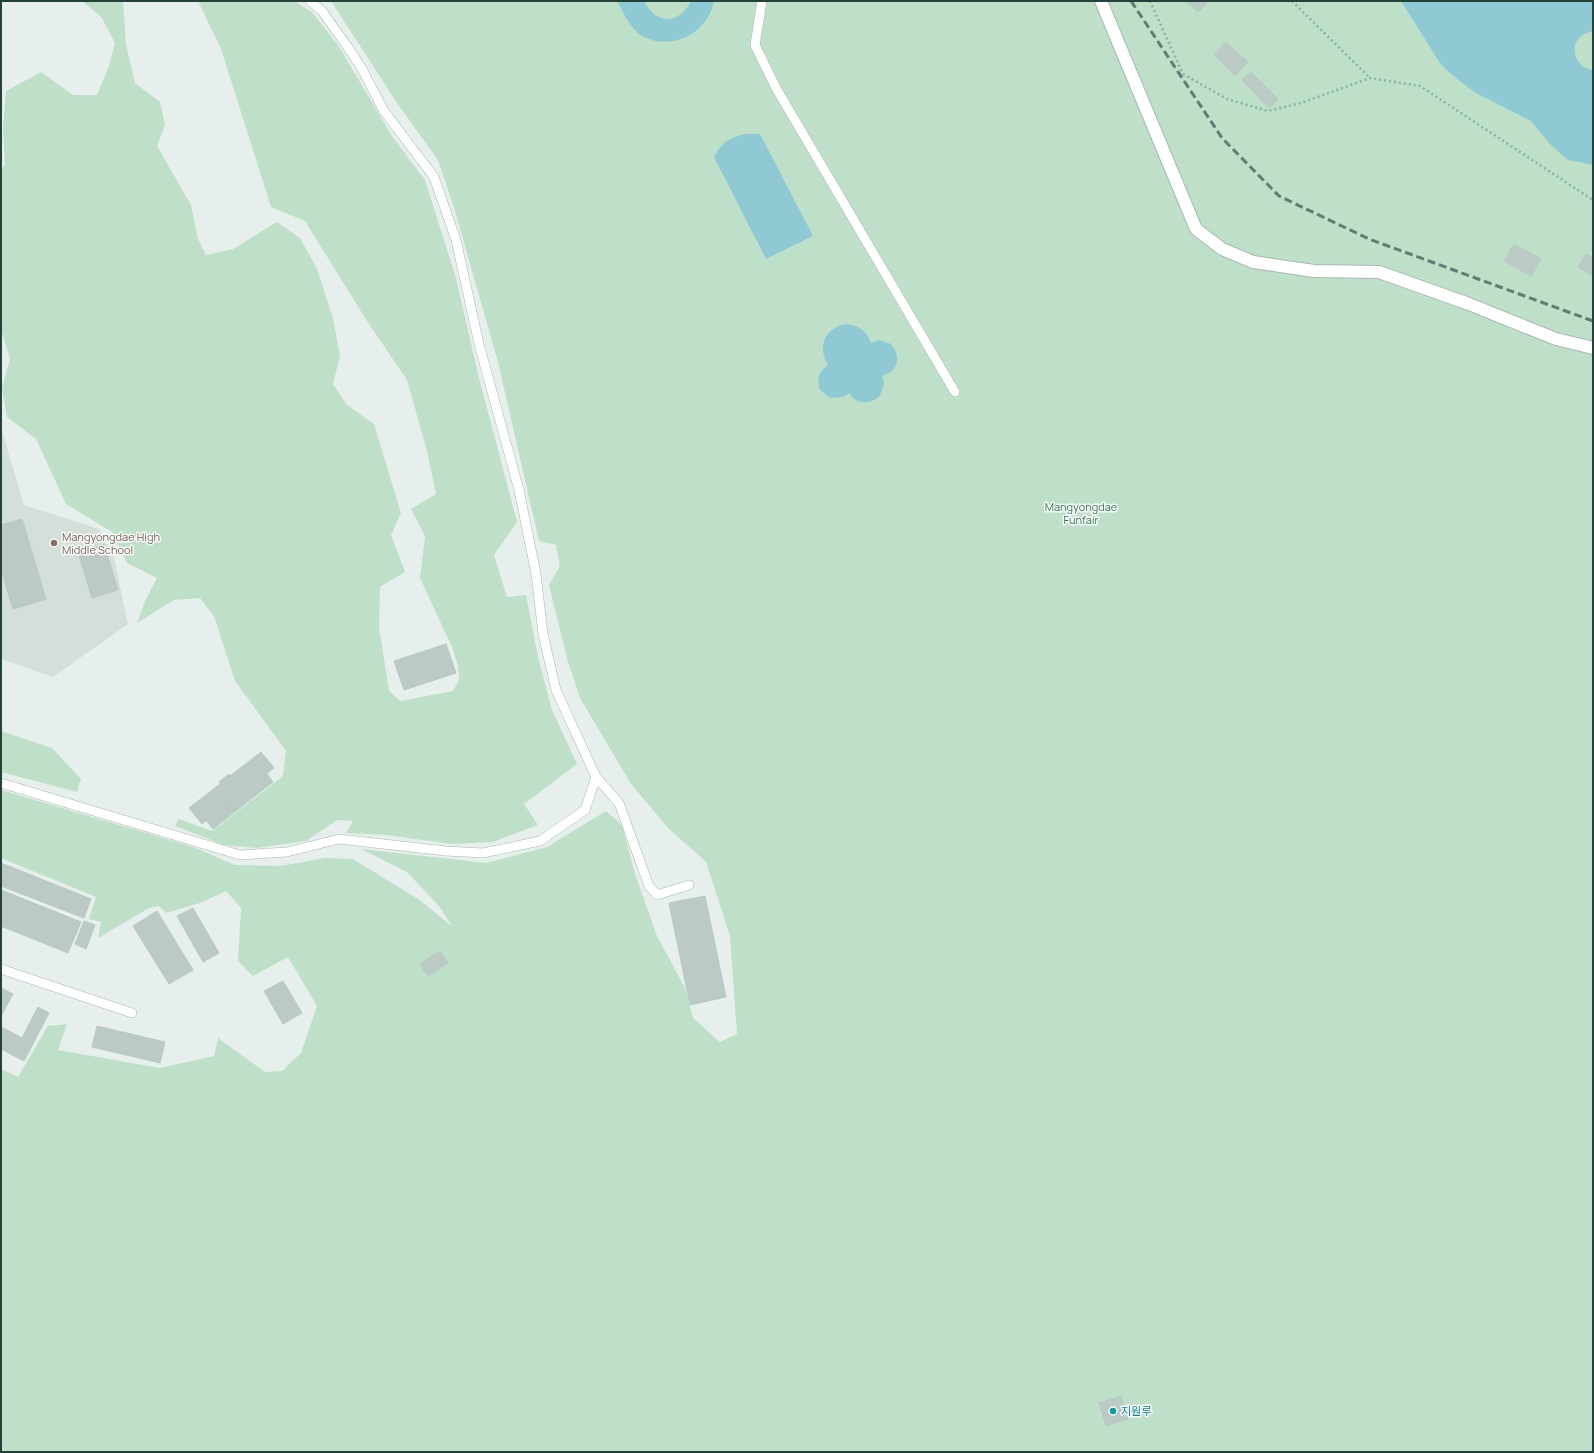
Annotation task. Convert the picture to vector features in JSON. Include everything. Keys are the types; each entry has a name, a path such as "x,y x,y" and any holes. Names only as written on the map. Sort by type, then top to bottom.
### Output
{"street":[{"path":"1102,1 1196,229 1222,249 1253,262 1314,271 1379,272 1469,304 1556,339 1593,348"}],"lane":[{"path":"310,1 322,11 347,46 362,69 384,110 434,177 456,240 479,344 519,490 536,574 543,634 556,690 596,777 619,803 649,886 658,895 689,886"},
{"path":"762,1 755,45 776,88 955,392"},
{"path":"1,783 240,855 287,852 339,839 446,851 483,853 540,841 585,810 596,777"},
{"path":"1,969 132,1013"}],"path":[{"path":"1150,1 1183,74 1227,99 1268,111 1301,103 1370,78 1420,86 1593,200"},
{"path":"1292,1 1370,78"}],"shaded area":[{"name":"Mangyongdae High Middle School","path":"1,428 24,505 99,529 114,558 128,624 53,677 1,659"}],"green space":[{"path":"82,1 123,1 126,44 135,83 160,102 165,125 157,146 191,205 198,239 206,255 233,249 277,222 300,238 317,269 333,318 340,356 333,384 347,405 374,424 401,513 391,535 405,572 380,587 379,627 389,691 400,701 453,691 459,680 458,666 452,647 420,578 425,536 411,509 436,494 427,451 407,380 367,321 305,221 271,207 221,49 198,1 294,1 312,12 338,45 392,136 425,180 456,278 478,374 517,522 494,555 507,597 526,595 538,657 552,710 577,764 524,804 538,825 493,842 451,844 387,835 346,833 353,821 337,820 306,841 257,848 224,845 175,826 179,819 212,831 283,776 286,751 235,681 214,616 200,598 174,600 137,623 145,601 157,578 127,563 112,532 66,504 36,439 7,417 2,388 10,359 1,329 1,170 5,164 3,129 6,91 41,72 73,95 97,95 109,66 115,43 102,18"},
{"name":"Mangyongdae Funfair","path":"331,1 1593,1 1593,1452 1,1452 1,1069 18,1077 48,1026 67,1024 58,1050 160,1068 214,1056 218,1038 265,1072 282,1071 301,1053 317,1006 288,957 253,976 238,961 241,908 226,891 200,903 166,913 159,906 149,908 98,938 101,922 89,919 96,897 1,858 1,790 193,847 235,865 281,866 325,858 353,859 418,899 452,926 439,906 407,872 361,849 486,863 547,847 606,811 622,825 635,874 657,936 685,988 693,1018 720,1042 737,1034 730,936 706,862 668,828 631,784 580,698 568,662 549,585 560,566 556,545 539,541 498,362 455,211 438,160 397,103"},
{"path":"1,731 52,748 81,779 77,792 1,772"}],"water":[{"path":"617,1 644,1 649,9 655,14 661,18 668,19 674,18 680,14 686,9 691,1 714,1 704,22 696,30 687,36 665,42 653,40 638,33 628,20"},
{"path":"1401,1 1593,1 1593,31 1584,34 1578,39 1575,45 1575,52 1576,58 1580,64 1593,70 1593,165 1568,160 1550,144 1531,121 1474,92 1451,74 1440,63"},
{"path":"744,134 760,134 813,236 766,259 714,157 723,144"},
{"path":"845,324 861,329 867,335 871,343 879,340 891,344 896,354 897,363 895,367 892,371 882,376 884,383 880,396 872,401 859,402 849,393 843,397 830,398 820,390 818,379 822,370 828,365 823,352 824,340 827,334 832,330"}],"building":[{"path":"1186,1 1205,1 1207,3 1198,12"},
{"path":"1226,42 1248,62 1235,76 1214,55"},
{"path":"1251,72 1278,99 1269,108 1242,80"},
{"path":"1514,244 1541,259 1531,276 1504,261"},
{"path":"1586,254 1593,258 1593,276 1578,267"},
{"path":"22,519 46,599 13,609 1,569 1,525"},
{"path":"104,544 118,590 92,598 78,552"},
{"path":"446,644 456,673 404,690 394,661"},
{"path":"261,752 274,768 243,792 230,776"},
{"path":"229,774 243,792 267,774 273,782 213,829 206,820 233,800 219,782"},
{"path":"220,784 233,800 202,824 189,808"},
{"path":"1,863 91,899 84,918 1,886"},
{"path":"1,890 81,922 68,953 1,926"},
{"path":"705,896 726,997 690,1005 669,903"},
{"path":"193,908 219,953 203,962 177,916"},
{"path":"157,911 193,970 169,984 133,926"},
{"path":"84,921 95,925 86,949 75,944"},
{"path":"440,951 448,963 428,976 420,964"},
{"path":"283,981 302,1013 283,1024 264,991"},
{"path":"1,988 13,994 1,1016"},
{"path":"38,1007 49,1013 24,1061 1,1049 1,1027 22,1038"},
{"path":"97,1026 165,1042 160,1063 92,1047"},
{"name":"지원루","path":"1121,1396 1128,1419 1106,1426 1099,1403"}],"railway":[{"path":"1131,1 1222,138 1279,196 1369,239 1593,321"}],"place":[{"name":"Mangyongdae High Middle School","path":"54,543"},
{"name":"지원루","path":"1113,1411"}]}
